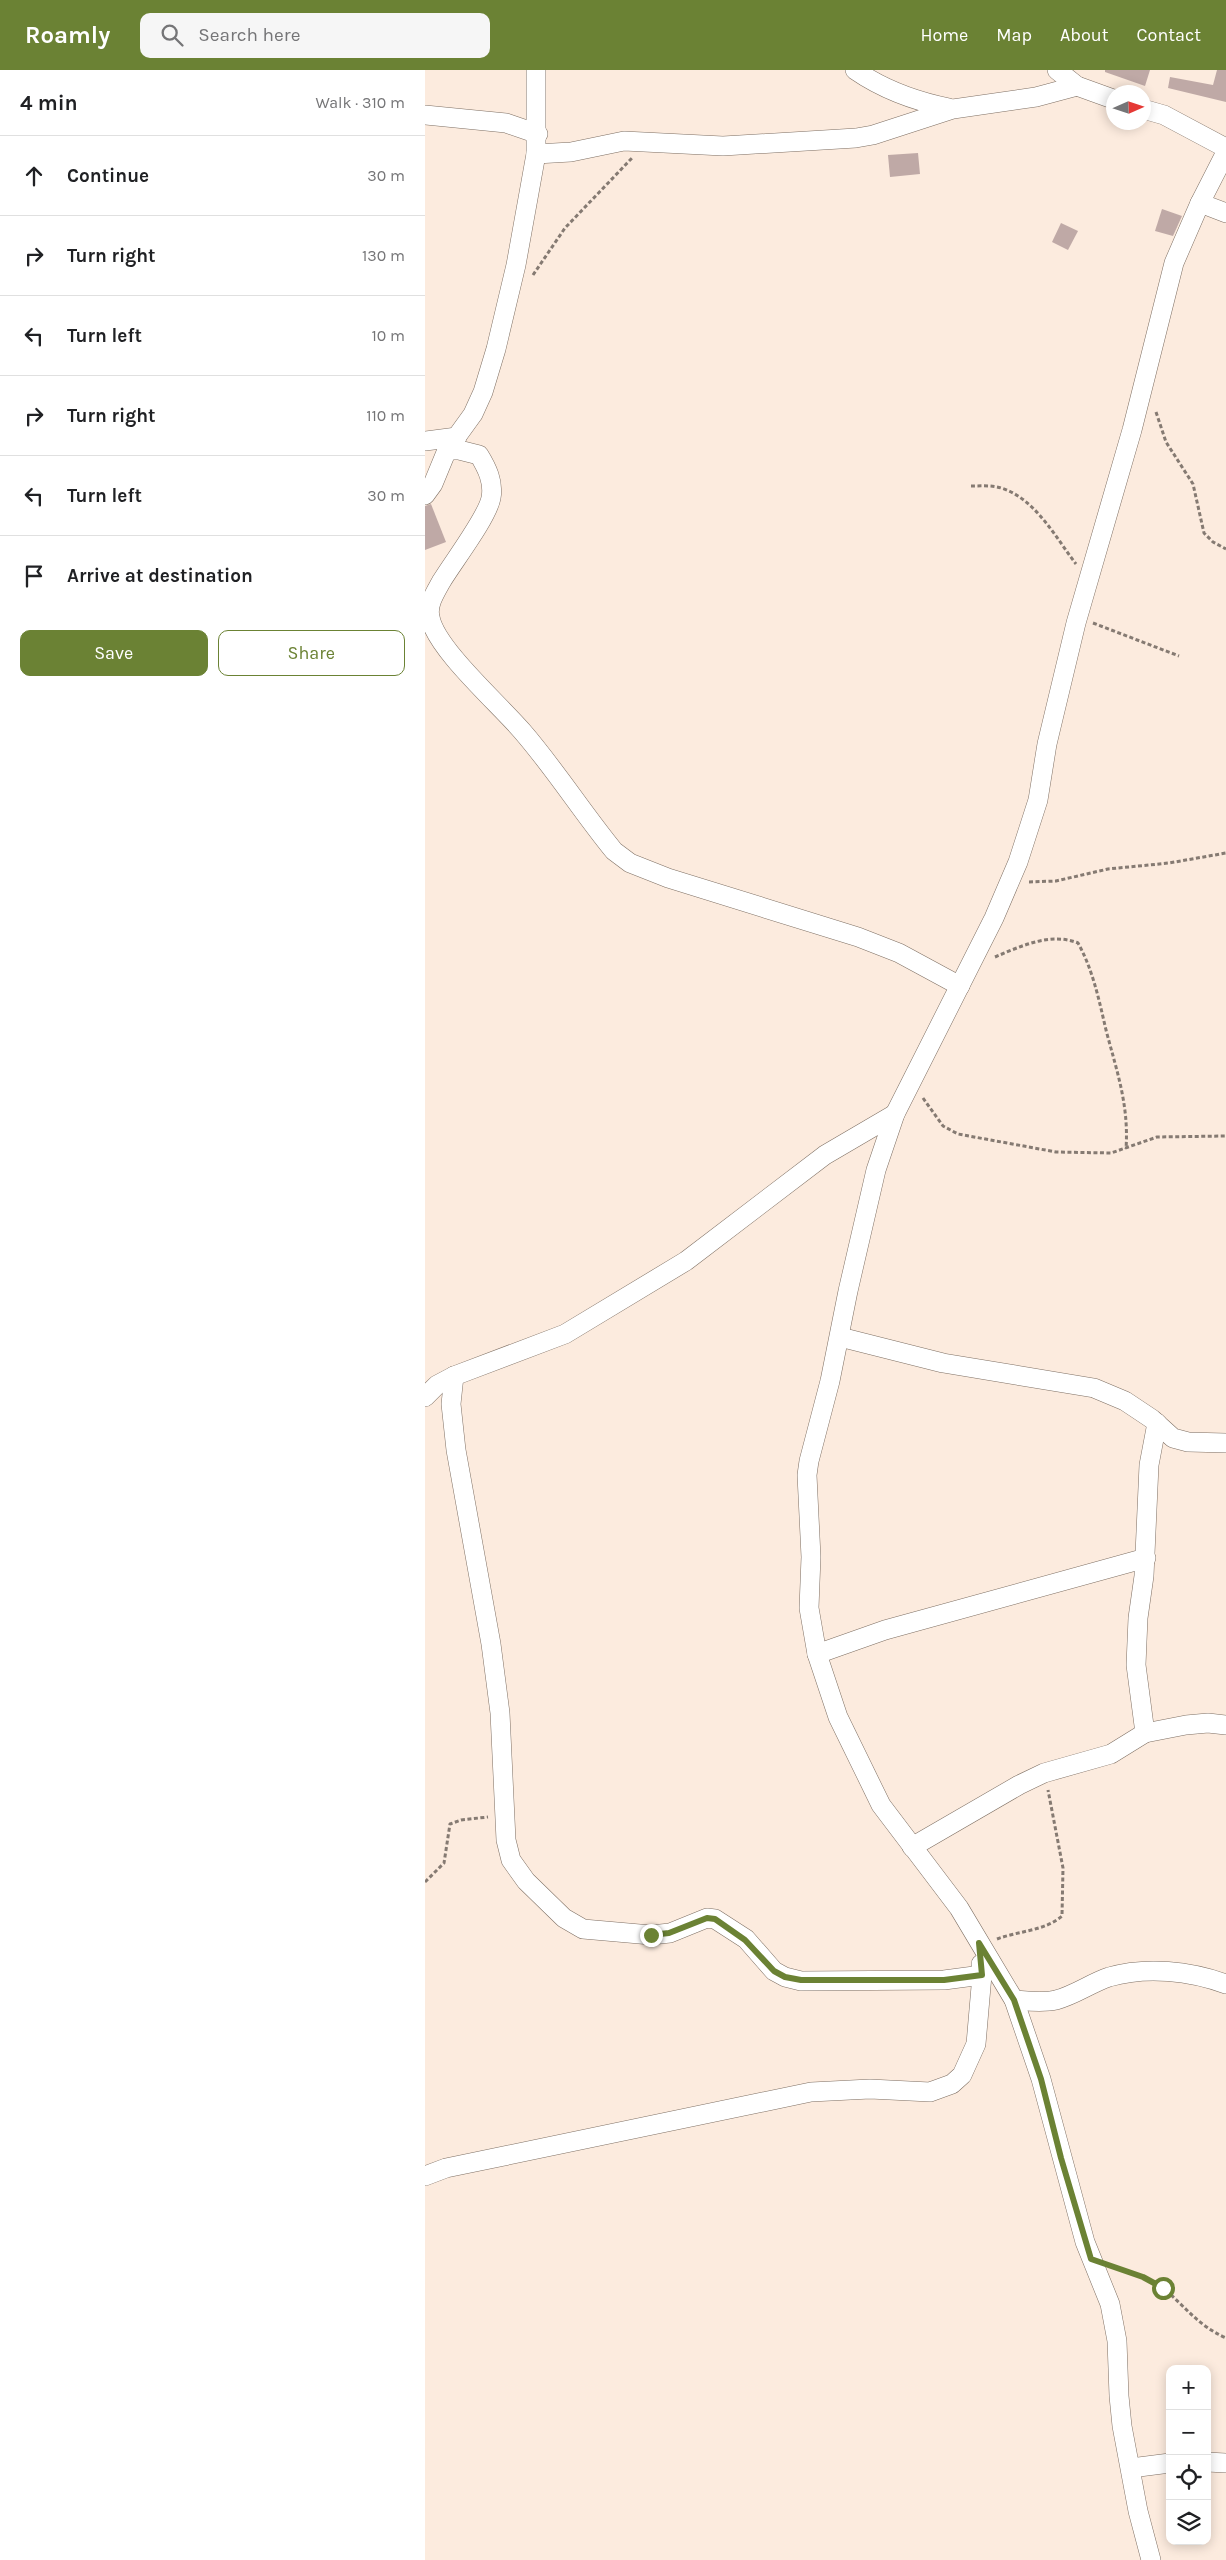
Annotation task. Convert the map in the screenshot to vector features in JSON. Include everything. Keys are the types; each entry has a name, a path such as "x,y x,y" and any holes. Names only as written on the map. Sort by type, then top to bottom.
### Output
{"street":[{"path":"425,495 433,484 452,444 473,414 483,392 496,349 517,265 536,154 538,134 536,70"},
{"path":"855,70 893,93 922,103 953,109"},
{"path":"1057,70 1077,86 1106,96"},
{"path":"536,154 571,152 624,141 723,146 856,138 873,135 953,109 1036,98 1077,86"},
{"path":"1151,111 1171,118 1226,148"},
{"path":"425,115 506,122 538,134"},
{"path":"1151,2560 1139,2511 1119,2404 1117,2341 1110,2304 1091,2259 1061,2158 1041,2079 1014,2000 959,1908 881,1805 838,1717 817,1654 809,1608 811,1556 807,1475 811,1447 840,1337 848,1291 876,1170 895,1114 1011,880 1038,800 1047,744 1078,617 1144,382 1174,263 1226,152"},
{"path":"1200,204 1226,213"},
{"path":"425,442 452,444 459,450 479,455 487,468 491,484 491,499 479,525 437,589 430,605 432,628 471,677 522,731 614,851 630,864 668,878 859,937 899,953 960,986"},
{"path":"426,1394 453,1376 565,1334 686,1261 825,1155 895,1114"},
{"path":"840,1337 943,1363 1094,1388 1125,1401 1157,1423 1173,1438 1188,1442 1226,1443"},
{"path":"453,1376 451,1404 456,1450 491,1644 500,1712 504,1762 503,1815 506,1840 511,1860 525,1881 563,1918 583,1928 651,1935 669,1933 707,1918 715,1919 745,1940 774,1971 785,1977 801,1980 944,1980 982,1975"},
{"path":"1145,1733 1136,1665 1138,1618 1146,1558 1149,1465 1157,1423"},
{"path":"817,1654 885,1630 1146,1558"},
{"path":"912,1848 969,1812 1044,1773 1111,1754 1145,1733 1186,1725 1208,1723 1226,1725"},
{"path":"425,2176 446,2168 811,2092 870,2089 930,2092 941,2090 963,2075 976,2044 982,1975 979,1943"},
{"path":"1014,2000 1056,2000 1109,1977 1140,1973 1172,1972 1200,1974 1226,1984"},
{"path":"1211,2462 1226,2463"},
{"path":"1131,2468 1166,2464"}],"path":[{"path":"529,280 565,228 621,171 646,142"},
{"path":"1144,382 1166,442 1193,484 1204,533 1213,542 1225,548 1226,541"},
{"path":"971,486 1001,487 1022,500 1039,515 1088,580"},
{"path":"1078,617 1179,656"},
{"path":"1011,880 1056,881 1108,870 1169,863 1226,853"},
{"path":"994,957 1039,941 1068,939 1078,943 1097,990 1122,1083 1127,1115 1126,1149"},
{"path":"916,1074 921,1095 932,1113 943,1126 958,1134 1056,1152 1101,1154 1126,1149 1157,1137 1226,1136"},
{"path":"979,1943 1046,1926 1062,1916 1063,1868 1044,1773"},
{"path":"425,1882 444,1862 450,1824 461,1820 503,1815"},
{"path":"1091,2259 1143,2277 1163,2288 1202,2326 1226,2338"}],"building":[{"path":"1105,70 1150,70 1145,85 1105,72"},
{"path":"1217,70 1226,70 1226,102 1168,88 1170,77 1213,85"},
{"path":"918,153 920,174 890,177 888,155"},
{"path":"1162,209 1182,216 1173,236 1155,231"},
{"path":"1061,223 1078,231 1068,250 1052,242"},
{"path":"431,504 446,542 425,550 425,506"}],"route":[{"path":"651,1935 669,1933 707,1918 715,1919 725,1924 745,1940 774,1971 785,1977 801,1980 944,1980 982,1975 979,1943 1014,2000 1041,2079 1061,2158 1091,2259 1143,2277 1163,2288"}]}
